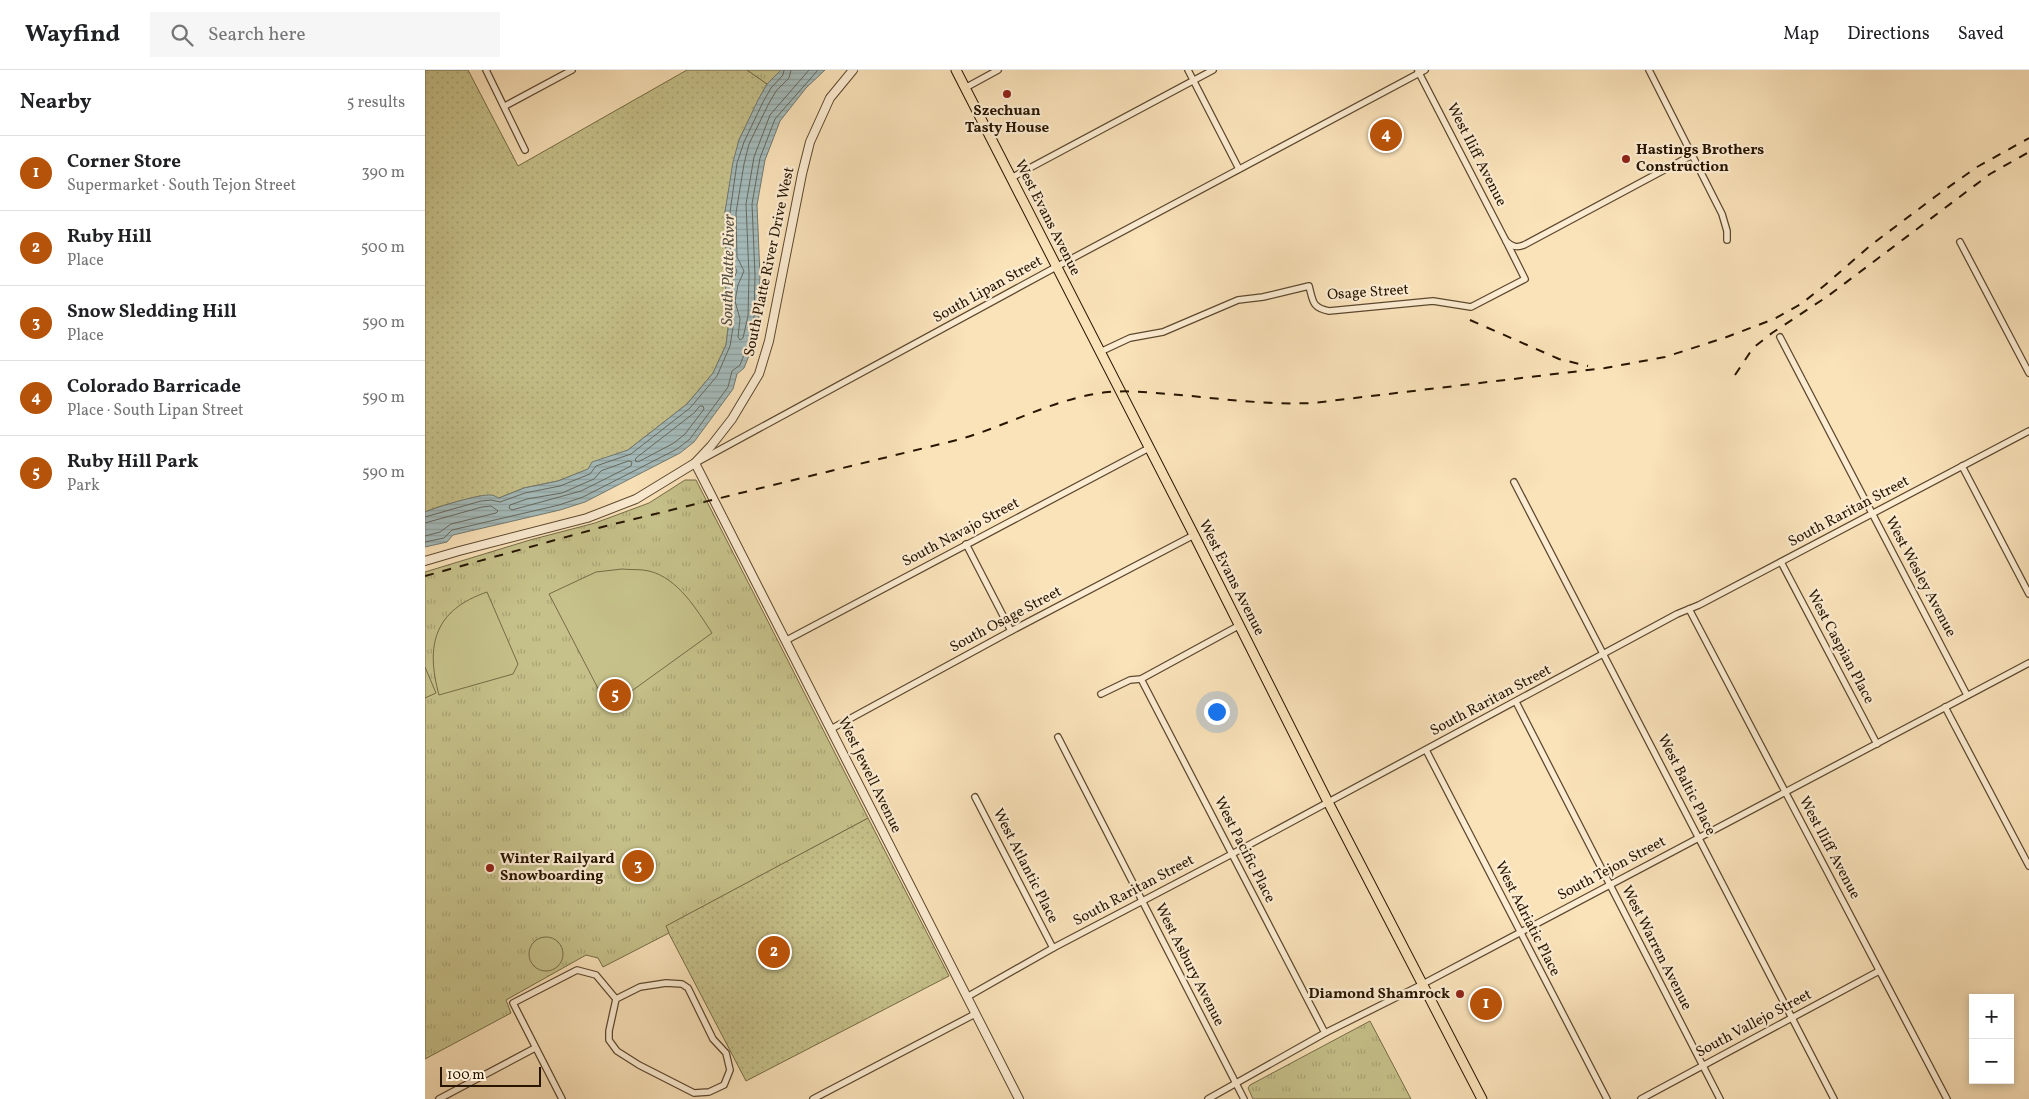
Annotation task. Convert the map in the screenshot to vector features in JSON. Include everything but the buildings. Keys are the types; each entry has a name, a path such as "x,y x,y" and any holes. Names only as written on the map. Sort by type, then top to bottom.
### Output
{"main road":[{"name":"West Evans Avenue","path":"956,70 1194,535 1328,802 1482,1099"}],"street":[{"path":"486,70 525,150"},
{"path":"505,106 572,70"},
{"name":"South Platte River Drive West","path":"425,561 587,518 637,499 695,463 732,419 759,374 769,341 810,142 830,98 853,70"},
{"path":"965,88 998,70"},
{"path":"1188,70 1239,169"},
{"path":"1011,178 1213,70"},
{"path":"1649,70 1724,219 1727,240"},
{"name":"South Lipan Street","path":"695,463 1421,71"},
{"name":"West Iliff Avenue","path":"1421,71 1506,241 1515,247 1524,245 1693,155"},
{"name":"Osage Street","path":"1100,352 1130,338 1163,332 1238,300 1263,297 1309,286 1314,304 1320,310 1329,311 1433,301 1471,307 1525,279 1506,241"},
{"path":"1960,242 2029,373"},
{"name":"West Wesley Avenue","path":"1780,336 1967,696"},
{"name":"South Raritan Street","path":"967,997 1053,948 1516,702 1677,614 1689,610 2029,431"},
{"name":"South Navajo Street","path":"785,641 1149,448"},
{"name":"West Jewell Avenue","path":"695,463 1017,1098"},
{"path":"1962,466 2029,594"},
{"name":"West Baltic Place","path":"1514,482 1834,1099"},
{"name":"South Osage Street","path":"831,729 1011,631 1194,535"},
{"path":"967,544 1011,631"},
{"name":"West Caspian Place","path":"1781,562 1877,744"},
{"name":"West Iliff Avenue","path":"1689,610 1947,1099"},
{"path":"1101,694 1130,680 1141,679 1239,625"},
{"name":"South Tejon Street","path":"1208,1099 1325,1033 1422,984 2029,663"},
{"name":"West Pacific Place","path":"1141,679 1325,1033"},
{"name":"West Warren Avenue","path":"1516,702 1720,1099"},
{"path":"1945,707 2029,866"},
{"name":"West Asbury Avenue","path":"1058,736 1244,1099"},
{"name":"West Adriatic Place","path":"1426,750 1607,1099"},
{"name":"West Atlantic Place","path":"975,797 1053,948"},
{"path":"563,1099 513,1003 577,970 596,975 616,999"},
{"name":"South Vallejo Street","path":"1641,1099 1879,971"},
{"path":"666,983 682,984 688,988 713,1039 726,1053 731,1070 724,1085 709,1092 694,1093 617,1051 609,1040 609,1031 616,999 640,987 666,983"},
{"path":"813,1099 975,1014"},
{"path":"439,1099 535,1048"}],"green space":[{"path":"425,70 468,70 518,166 687,70 747,70 767,84 739,140 725,212 726,235 733,271 727,281 723,302 729,321 726,345 713,373 687,404 628,450 589,469 558,481 524,488 499,498 480,496 425,512"},
{"path":"747,70 781,70 767,84"},
{"path":"685,480 696,480 868,818 666,926 669,933 603,967 598,958 586,955 506,1000 511,1013 425,1059 425,572 530,540 595,523 649,503"},
{"path":"622,569 649,571 669,580 686,596 712,633 615,703 604,700 549,594 596,572"},
{"path":"487,592 518,664 513,674 439,695 433,660 434,645 438,631 445,619 456,609 469,600"},
{"path":"425,667 436,693 425,698"},
{"path":"868,818 949,976 746,1081 665,926"},
{"path":"546,937 558,942 563,954 558,966 546,971 534,966 529,954 534,942"},
{"path":"1370,1021 1411,1099 1253,1099 1248,1088 1250,1085"}],"water":[{"path":"781,70 825,70 806,88 780,121 765,160 757,205 760,276 759,317 754,343 744,368 737,374 733,389 694,442 680,453 585,502 560,510 453,535 447,542 425,547 425,512 485,495 499,498 524,488 558,481 588,469 592,462 628,450 687,404 713,373 726,345 729,321 723,302 727,281 733,271 726,261 725,212 733,162 739,140 758,100 767,84"}],"railway":[{"path":"425,576 606,526 957,440 1050,406 1088,395 1108,392 1135,392 1230,400 1313,403 1605,368 1665,357 1774,319 1801,304 1871,245 1936,196 1977,167 2029,138"},
{"path":"1735,375 1753,348 1772,333 1828,296 1990,174 2029,152"},
{"path":"1470,320 1559,359 1588,366"}],"place":[{"name":"Szechuan Tasty House","path":"1007,94"},
{"name":"Colorado Barricade","path":"1386,135"},
{"name":"Hastings Brothers Construction","path":"1626,159"},
{"name":"Ruby Hill Park","path":"615,695"},
{"name":"Snow Sledding Hill","path":"638,866"},
{"name":"Winter Railyard Snowboarding","path":"490,868"},
{"name":"Ruby Hill","path":"774,952"},
{"name":"Diamond Shamrock","path":"1460,994"},
{"name":"Corner Store","path":"1486,1004"}],"water label":[{"name":"South Platte River","path":"729,270"}]}
